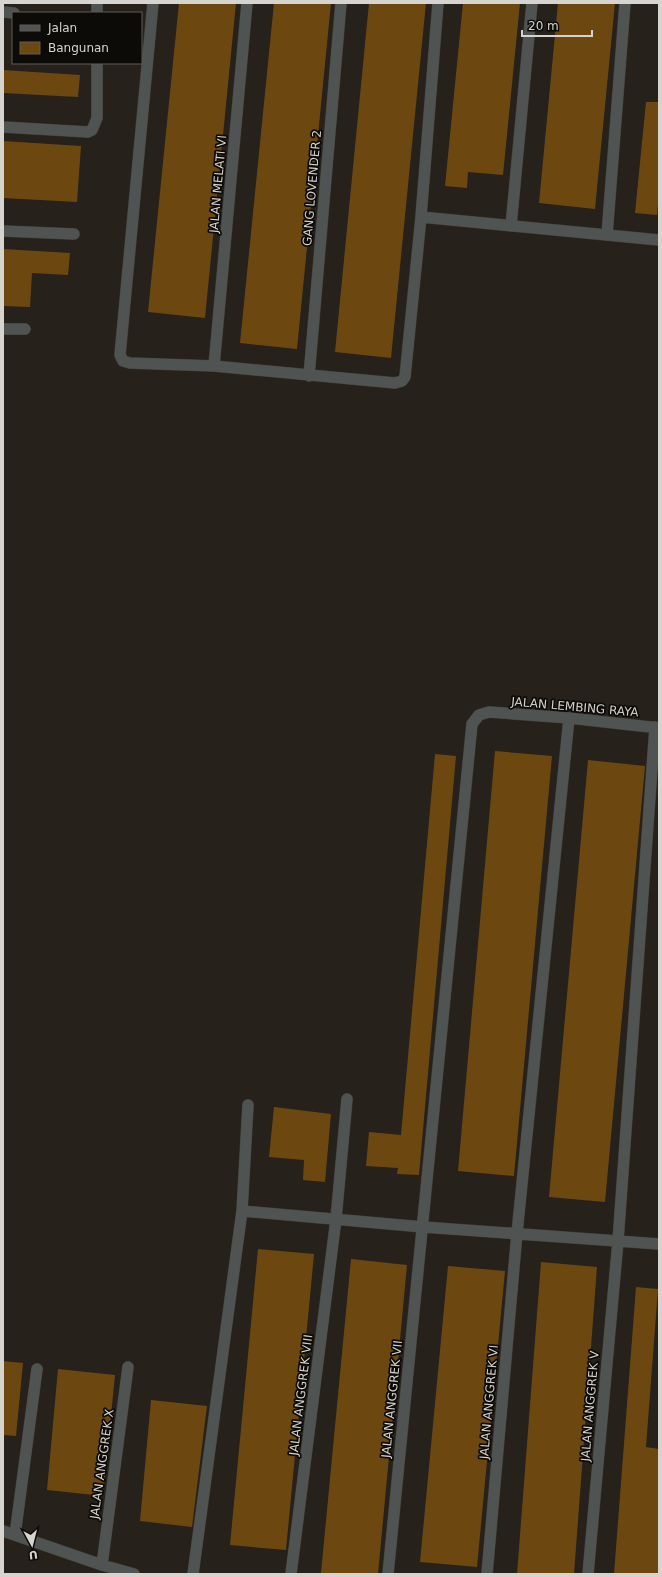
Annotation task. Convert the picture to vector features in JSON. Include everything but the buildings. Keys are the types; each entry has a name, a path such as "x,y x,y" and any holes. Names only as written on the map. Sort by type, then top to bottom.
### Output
{"street":[{"path":"153,3 120,356 123,361 130,363 214,366 395,383 402,381 405,377 421,218 438,3"},
{"name":"JALAN MELATI VI","path":"214,366 247,3"},
{"name":"GANG LOVENDER 2","path":"309,376 341,3"},
{"path":"512,226 532,3"},
{"path":"607,235 625,3"},
{"path":"3,127 88,132 92,130 97,118 97,64"},
{"path":"421,218 659,240"},
{"path":"3,231 74,234"},
{"path":"3,329 25,329"},
{"name":"JALAN LEMBING RAYA","path":"489,712 569,718 657,728"},
{"name":"JALAN ANGGREK VII","path":"388,1574 472,724 479,715 489,712"},
{"name":"JALAN ANGGREK VI","path":"487,1574 517,1233 569,718"},
{"name":"JALAN ANGGREK V","path":"588,1574 618,1241 657,728"},
{"name":"JALAN ANGGREK VIII","path":"291,1574 336,1219 347,1099"},
{"path":"193,1574 242,1211 248,1105"},
{"path":"242,1211 423,1227 659,1244"},
{"name":"JALAN ANGGREK X","path":"102,1565 128,1367"},
{"path":"15,1535 37,1369"},
{"path":"3,1531 102,1565 134,1574"}]}
